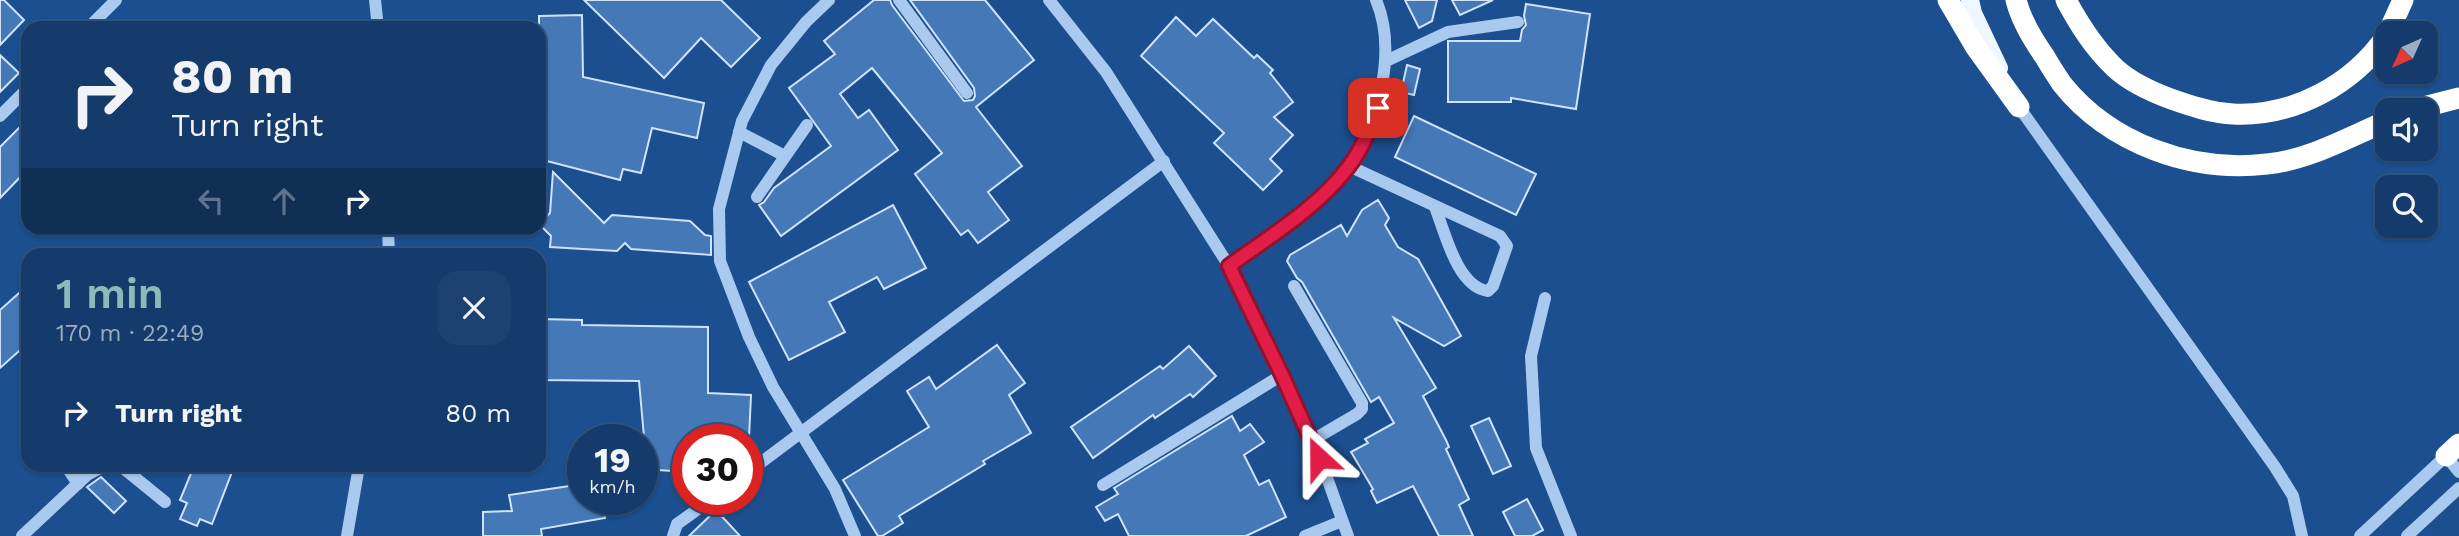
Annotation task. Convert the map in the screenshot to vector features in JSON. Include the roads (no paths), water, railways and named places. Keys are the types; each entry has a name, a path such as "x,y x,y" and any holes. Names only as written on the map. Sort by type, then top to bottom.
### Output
{"highway":[{"path":"1948,0 1975,46 2019,107"},
{"path":"2016,0 2039,48 2063,84 2093,114 2125,136 2160,153 2202,164 2270,164 2304,155 2375,126"},
{"path":"2066,0 2085,36 2117,70 2153,92 2192,106 2232,114 2272,113 2309,100 2343,82 2375,51"},
{"path":"2394,21 2403,0"},
{"path":"2438,103 2459,98"}],"main road":[{"path":"1970,0 1992,55 2019,107"}],"street":[{"path":"95,21 116,0"},
{"path":"375,0 377,21"},
{"path":"829,0 806,22 771,65 742,121 719,209 720,261 748,337 773,387 835,489 855,536"},
{"path":"899,0 967,93"},
{"path":"1049,0 1105,72 1229,266 1282,375 1348,536"},
{"path":"1229,266 1308,207 1349,166 1364,141 1378,108 1386,61 1385,40 1376,0"},
{"path":"1386,61 1448,32 1518,22"},
{"path":"0,116 21,95"},
{"path":"2019,107 2275,467 2293,496 2302,536"},
{"path":"757,197 807,125"},
{"path":"739,132 785,156"},
{"path":"763,461 1164,161"},
{"path":"1349,166 1500,236 1507,246 1493,286 1488,291 1472,285 1461,272 1435,207"},
{"path":"1294,286 1362,403 1362,409 1357,414 1311,441"},
{"path":"1545,298 1531,356 1536,448 1571,536"},
{"path":"1103,485 1282,375"},
{"path":"2360,536 2455,457"},
{"path":"70,472 78,484"},
{"path":"22,536 78,484 95,472"},
{"path":"128,472 165,502"},
{"path":"347,536 358,472"},
{"path":"2407,536 2459,488"},
{"path":"673,536 677,524 690,515"},
{"path":"1306,536 1342,520"}]}
